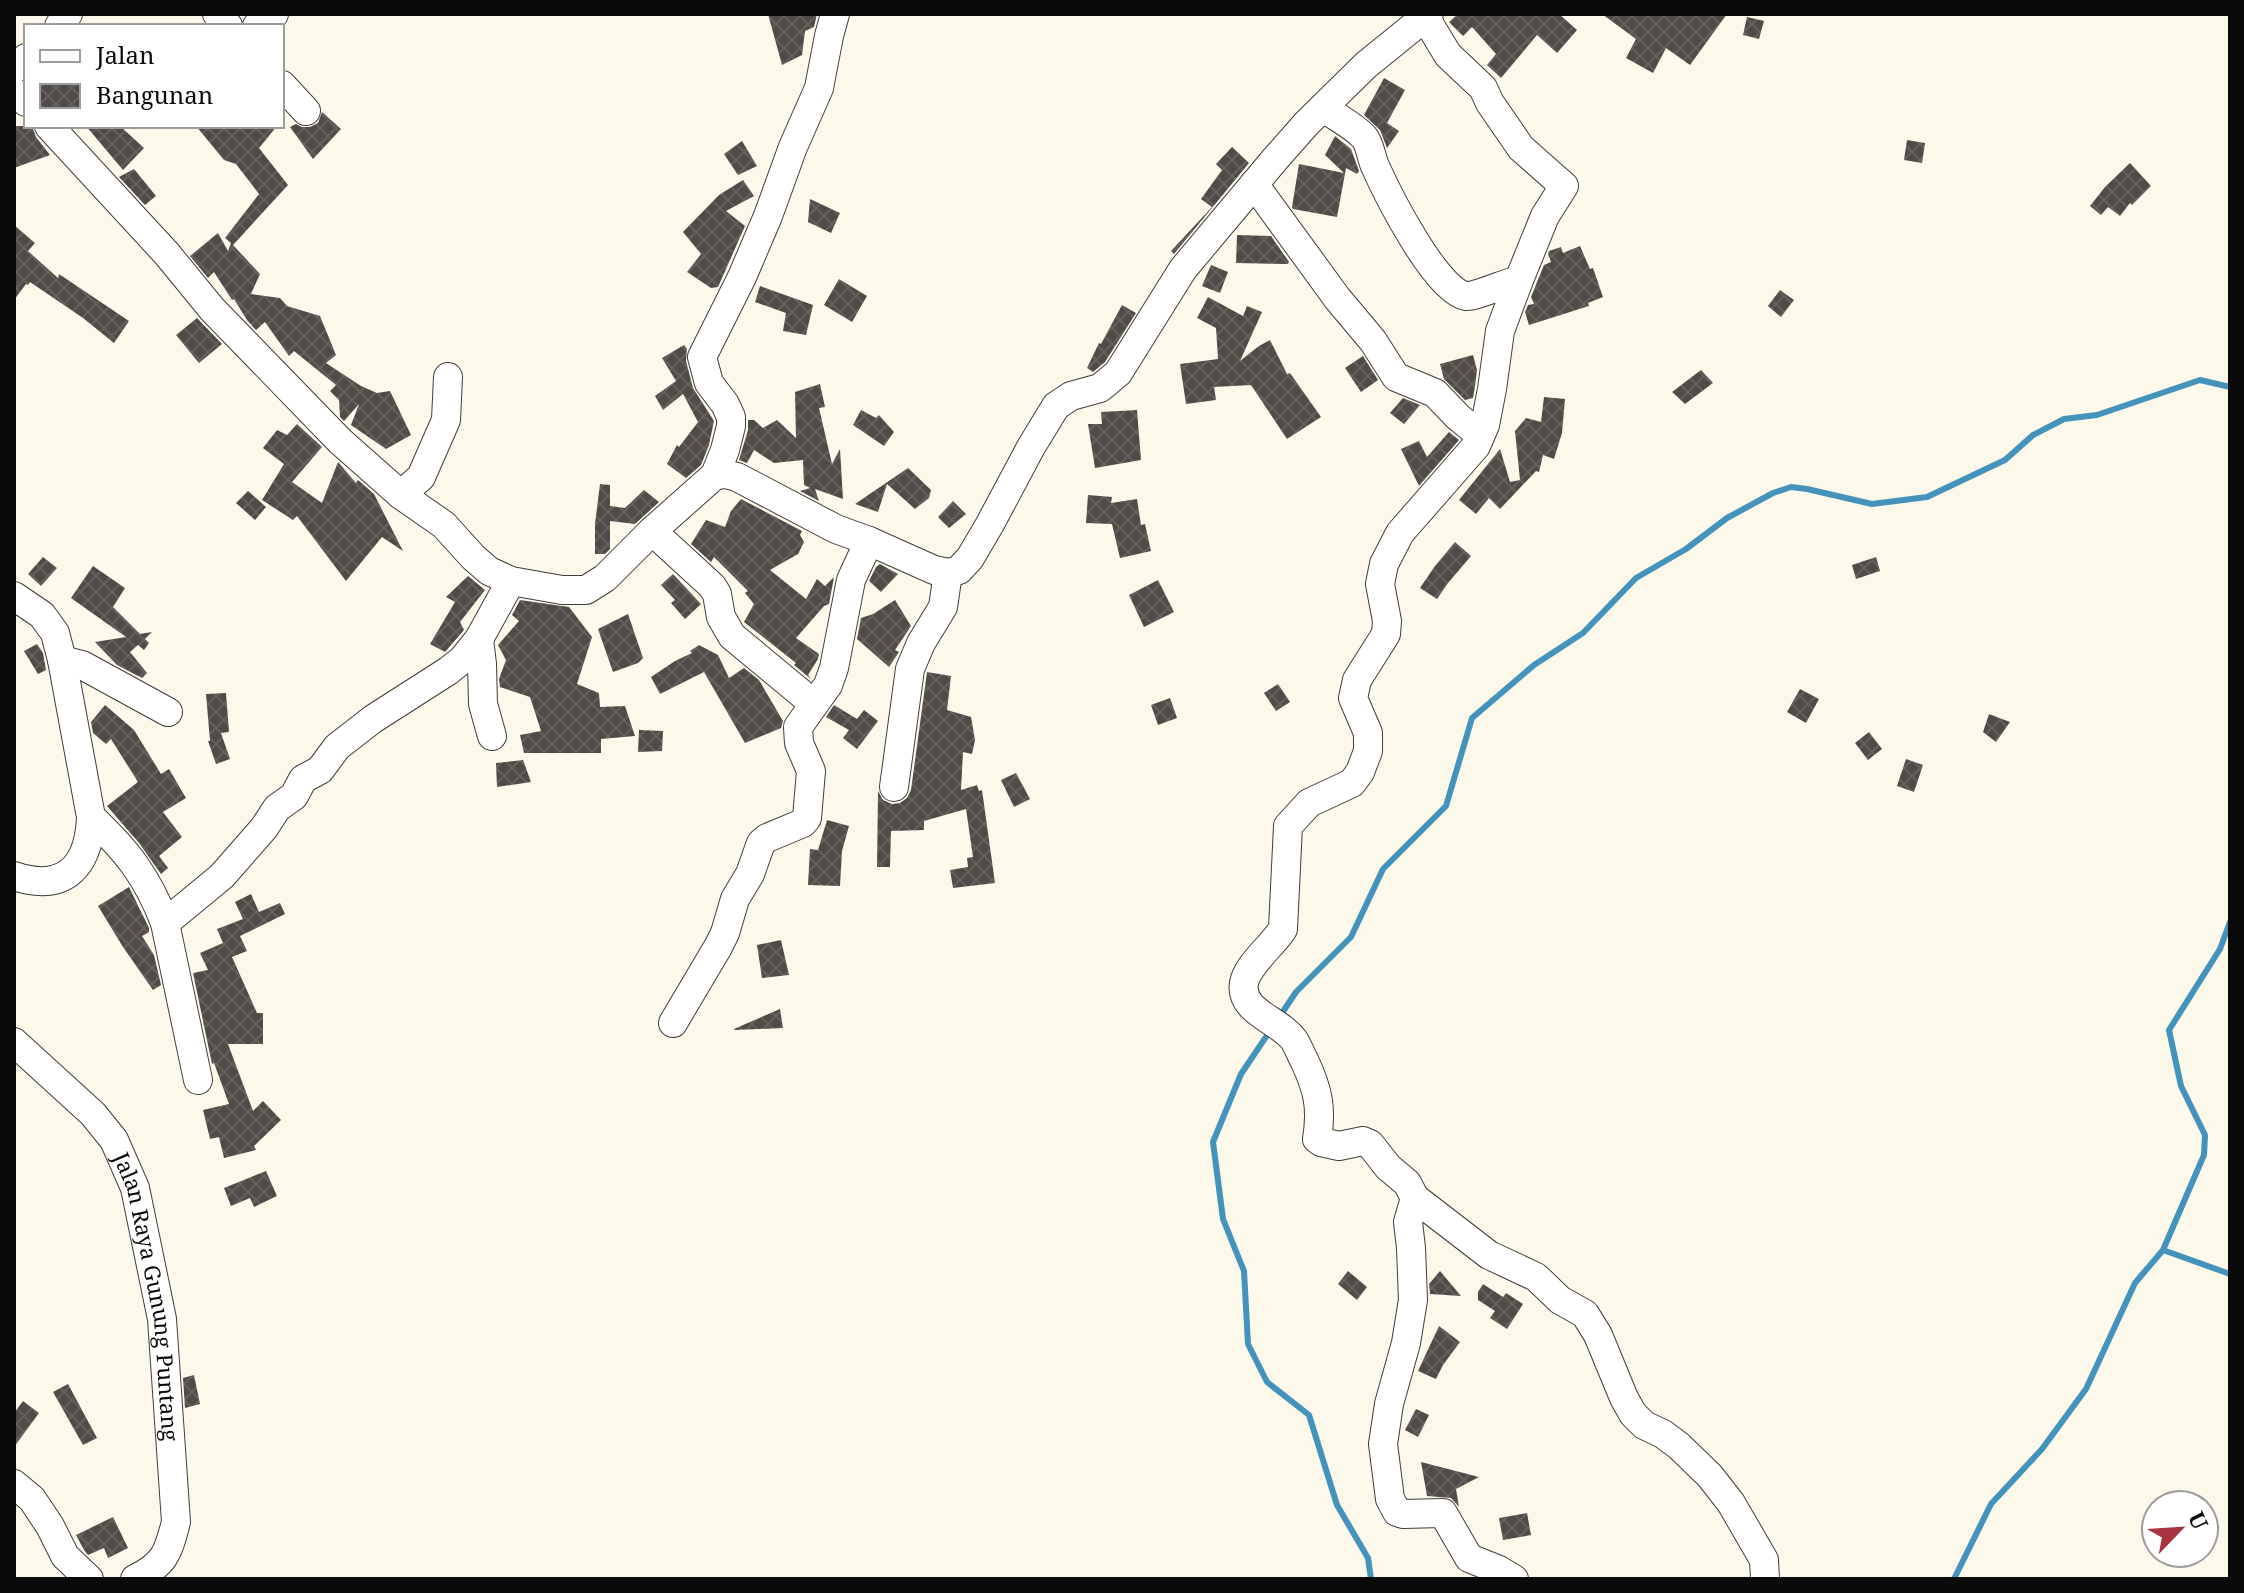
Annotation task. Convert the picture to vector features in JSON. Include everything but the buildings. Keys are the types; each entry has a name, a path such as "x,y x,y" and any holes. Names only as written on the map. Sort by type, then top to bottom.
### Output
{"street":[{"path":"51,128 268,368 340,441 401,495 444,525 489,571 511,581 562,590 586,590 605,578 715,475 725,450 731,417 709,383 702,357 742,277 819,88 835,14"},
{"path":"715,475 737,477 836,529 934,570 948,573 959,570 970,558 1056,406 1071,396 1100,388 1118,373 1183,269 1254,184 1307,123 1366,65 1427,16 1448,55 1483,88 1521,148 1564,186 1545,216 1500,331 1485,425 1476,446 1400,533 1384,564 1380,584 1387,621 1386,634 1357,680 1353,698 1368,733 1368,751 1352,783 1309,803 1288,826 1283,929 1244,983 1247,1004 1279,1025 1294,1041 1320,1103 1317,1139 1339,1146 1363,1141 1370,1144 1388,1167 1407,1183 1415,1198 1489,1255 1536,1277 1560,1300 1585,1314 1598,1335 1633,1414 1644,1425 1679,1446 1710,1476 1731,1503 1764,1560 1765,1579"},
{"path":"284,87 306,111"},
{"path":"1324,108 1366,139 1372,161 1406,225 1430,265 1451,288 1469,297 1519,280"},
{"path":"1254,184 1337,298 1373,341 1396,377 1435,393 1480,435"},
{"path":"401,495 421,477 446,420 448,377"},
{"path":"652,531 712,586 717,594 721,617 732,636 814,704"},
{"path":"673,1023 725,933 735,899 750,874 761,843 803,823 807,818 811,771 797,735 798,727 828,685 851,580 869,541"},
{"path":"894,787 910,669 921,643 943,607 948,573"},
{"path":"165,923 222,876 264,828 277,808 294,796 303,779 319,771 337,747 373,719 462,660 479,639 511,581"},
{"path":"14,596 45,619 55,633 91,817 90,839 82,859 72,872 52,879 26,880 14,876"},
{"path":"479,639 483,704 492,736"},
{"path":"62,660 82,665 168,712"},
{"path":"91,817 122,846 156,899 165,923 198,1080"},
{"name":"Jalan Raya Gunung Puntang","path":"14,1042 93,1114 114,1140 135,1188 162,1319 176,1522 168,1552 153,1570 135,1579"},
{"path":"1415,1198 1408,1222 1413,1300 1383,1444 1390,1499 1397,1512 1403,1514 1443,1513 1469,1558 1514,1579"},
{"path":"14,1484 32,1499 65,1556 89,1579"}],"waterway":[{"path":"1280,1016 1296,992 1351,937 1383,869 1446,806 1472,718 1534,665 1583,633 1636,578 1686,549 1727,518 1773,493 1791,487 1872,504 1927,497 2005,460 2033,435 2064,419 2097,415 2200,380 2230,387"},
{"path":"1954,1579 1991,1504 2042,1449 2086,1389 2135,1283 2163,1250 2204,1155 2205,1135 2181,1086 2169,1030 2220,949 2230,922"},
{"path":"1272,1028 1241,1074 1213,1142 1223,1219 1244,1271 1248,1344 1267,1382 1309,1415 1337,1505 1368,1558 1371,1579"},
{"path":"2163,1250 2230,1274"}]}
